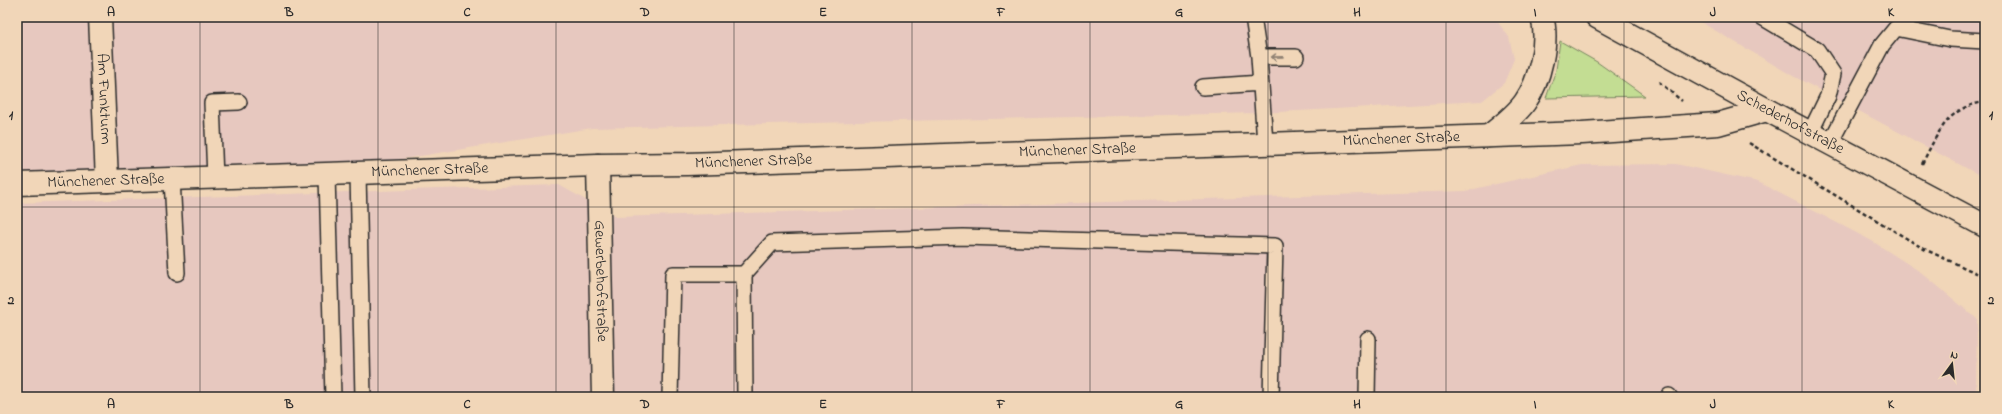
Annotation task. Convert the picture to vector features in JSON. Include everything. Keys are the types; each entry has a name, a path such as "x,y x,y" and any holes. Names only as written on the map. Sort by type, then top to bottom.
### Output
{"street":[{"name":"Am Funkturm","path":"100,17 107,181"},
{"path":"1489,136 1525,102 1538,77 1546,30 1542,17"},
{"name":"Schederhofstraße","path":"1603,19 1767,110 1985,226"},
{"name":"Münchener Straße","path":"17,184 598,165 718,163 1582,133 1718,124 1767,110"},
{"name":"Gewerbehofstraße","path":"598,165 603,397"}],"lane":[{"path":"1253,17 1259,57 1265,143"},
{"path":"1762,17 1817,50 1832,74 1828,96 1810,133"},
{"path":"1830,143 1882,45 1896,28 1950,39 1985,41"},
{"path":"1259,57 1296,57"},
{"path":"1203,87 1261,83"},
{"path":"215,178 212,103 239,102"},
{"path":"358,174 363,397"},
{"path":"327,175 333,397"},
{"path":"172,179 177,273"},
{"path":"745,397 744,274 772,243 963,237 1275,246 1271,397"},
{"path":"670,397 673,274 744,274"},
{"path":"1367,397 1368,339"}],"path":[{"path":"1657,80 1681,100 1718,124 1924,249 1985,277"},
{"path":"1910,186 1945,122 1954,113 1976,103 1985,102"}],"shaded area":[{"path":"17,17 1494,17 1509,37 1514,59 1504,83 1482,101 1259,113 592,128 353,167 17,177"},
{"path":"1692,17 1985,17 1985,178 1793,76"},
{"path":"1676,164 1758,182 1872,241 1922,273 1977,319 1976,397 17,397 17,203 559,185 616,217 1465,191 1582,165"}],"green space":[{"path":"1560,41 1597,62 1645,96 1546,98 1556,70"}]}
